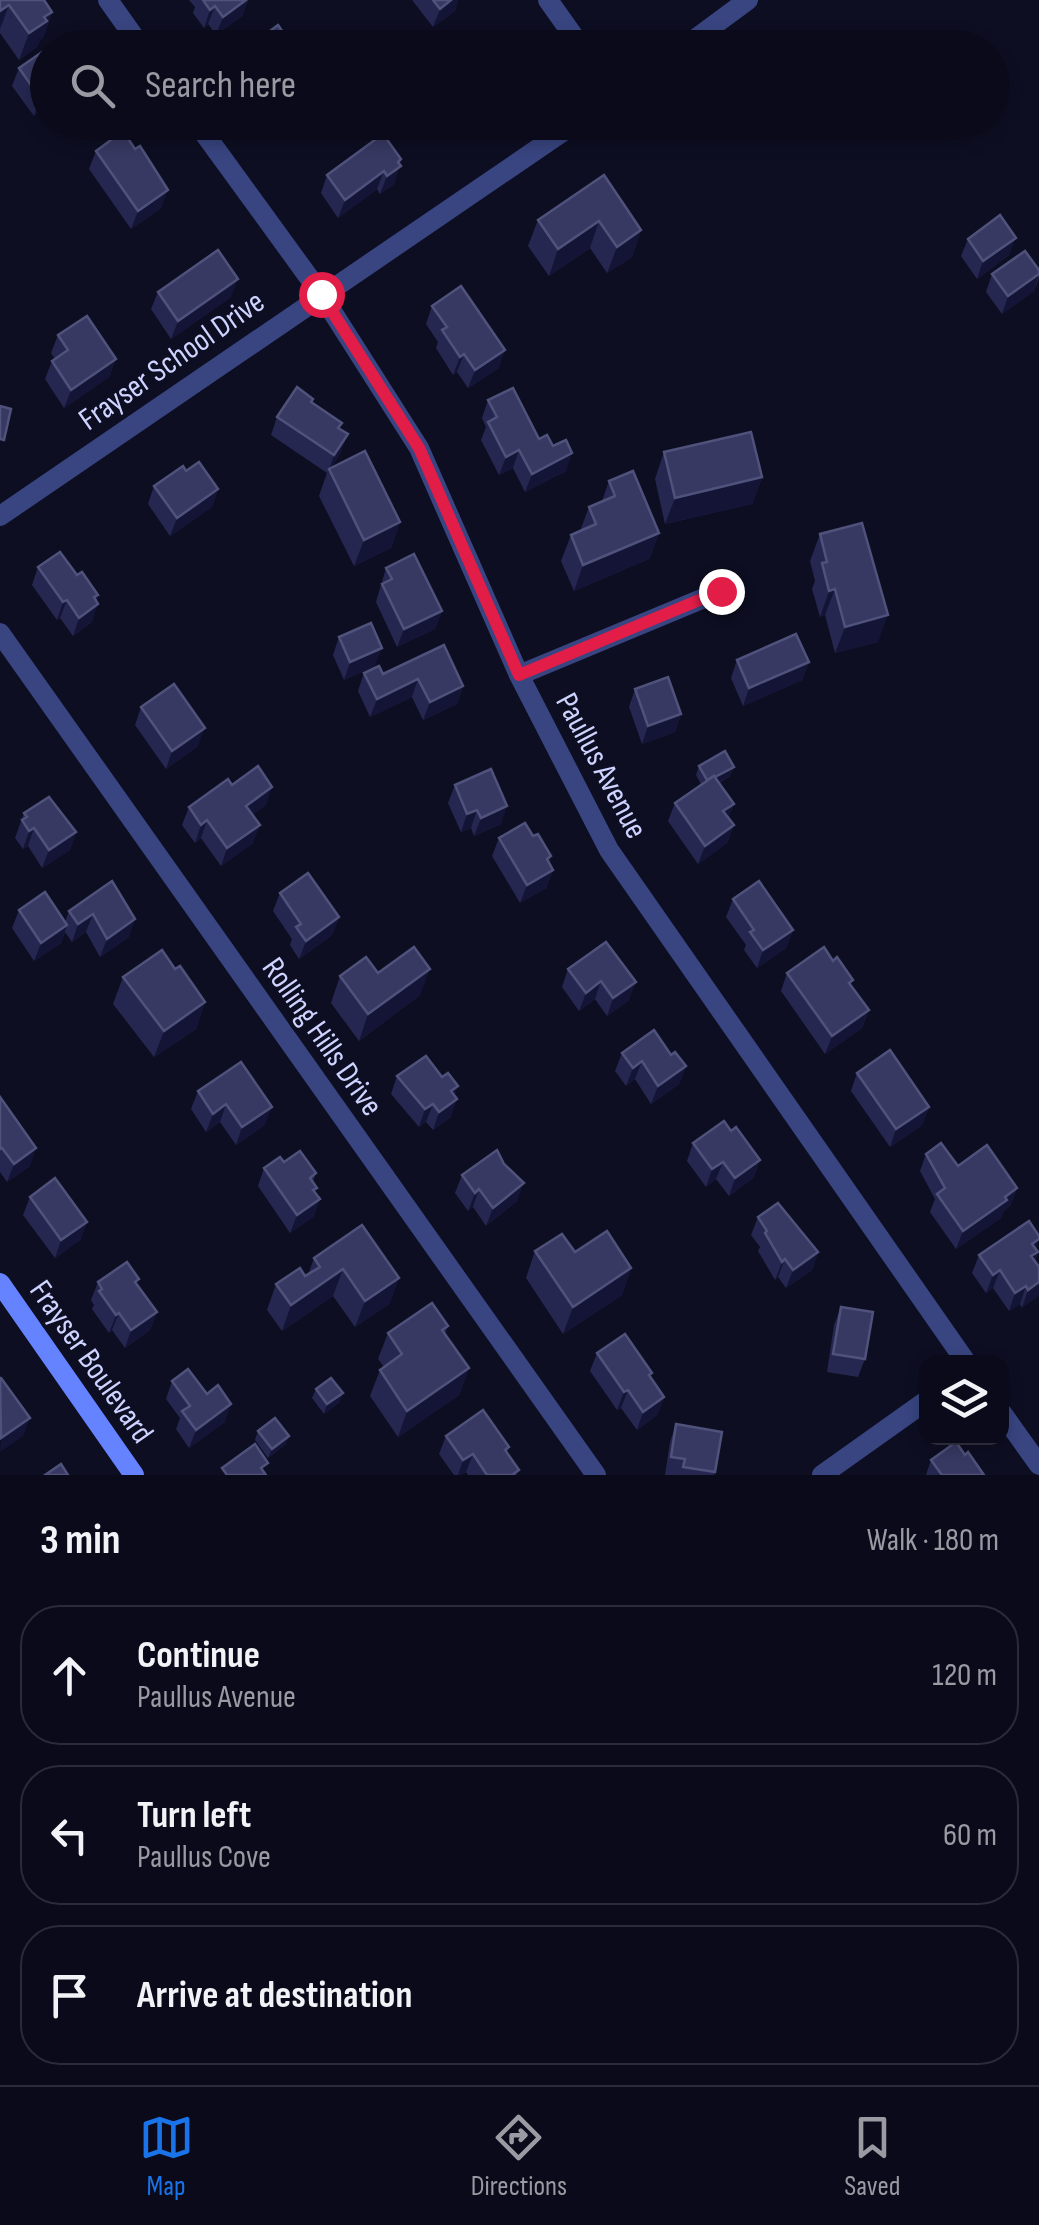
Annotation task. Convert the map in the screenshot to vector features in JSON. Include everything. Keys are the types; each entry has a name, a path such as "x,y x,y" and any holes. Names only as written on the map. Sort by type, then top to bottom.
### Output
{"main road":[{"name":"Frayser Boulevard","path":"0,1283 134,1475"}],"street":[{"path":"108,0 129,30"},
{"path":"548,0 569,30"},
{"path":"707,30 748,0"},
{"name":"Paullus Avenue","path":"209,140 321,294 419,448 519,675 610,850 961,1355"},
{"name":"Frayser School Drive","path":"0,516 550,140"},
{"path":"519,675 721,591"},
{"name":"Rolling Hills Drive","path":"0,634 596,1475"},
{"path":"822,1475 919,1406"},
{"path":"1009,1422 1039,1465"}],"building":[{"path":"0,0 44,0 52,12 44,17 47,21 29,33 9,5 0,11"},
{"path":"203,0 246,0 223,17 215,6 210,10"},
{"path":"433,0 451,0 440,9"},
{"path":"30,60 30,84 19,68"},
{"path":"111,140 129,140 135,149 140,146 168,190 138,211 96,151"},
{"path":"375,140 387,140 401,159 401,166 387,176 384,171 345,200 327,175"},
{"path":"604,175 641,230 617,247 599,221 558,249 538,220"},
{"path":"1000,215 1016,238 983,261 968,239"},
{"path":"218,250 238,279 178,321 158,292"},
{"path":"1025,251 1039,274 1008,296 992,274"},
{"path":"461,286 505,350 475,370 464,354 460,357 442,330 447,327 432,306"},
{"path":"87,316 116,359 71,390 52,361 68,350 58,335"},
{"path":"297,387 342,423 338,428 348,434 334,455 277,417"},
{"path":"513,388 539,439 547,435 553,446 566,440 572,453 532,474 519,450 506,457 488,422 497,417 488,400"},
{"path":"0,406 11,409 4,440 0,439"},
{"path":"751,432 762,477 675,498 664,452"},
{"path":"365,451 400,522 364,540 329,469"},
{"path":"199,462 218,489 177,518 154,486 183,466 186,471"},
{"path":"633,471 659,533 583,565 571,535 596,524 589,507 615,496 609,481"},
{"path":"862,523 888,615 845,627 835,589 829,591 820,534"},
{"path":"60,552 77,575 82,572 98,595 94,597 98,604 79,618 38,567"},
{"path":"414,554 442,611 404,629 382,584 392,579 386,568"},
{"path":"371,623 382,648 350,662 339,637"},
{"path":"796,634 809,662 749,688 737,660"},
{"path":"444,645 463,686 430,702 418,679 377,699 364,673 379,666 383,674"},
{"path":"668,677 681,714 648,726 635,689"},
{"path":"174,684 205,728 172,751 141,707"},
{"path":"725,751 734,767 707,780 699,766"},
{"path":"258,766 272,787 246,806 260,825 227,848 207,820 201,825 189,807 228,779 232,785"},
{"path":"491,769 507,806 481,818 477,810 467,814 455,785"},
{"path":"714,776 734,804 723,811 734,825 705,846 675,803"},
{"path":"49,797 76,832 49,850 34,828 29,831 22,820 27,817 24,813"},
{"path":"525,823 533,836 538,834 551,856 547,859 553,870 527,885 499,838"},
{"path":"308,873 339,917 306,941 296,927 301,924 280,893"},
{"path":"112,881 135,919 107,939 93,914 78,924 69,911"},
{"path":"759,881 793,930 763,950 733,899"},
{"path":"45,892 67,925 41,943 19,910"},
{"path":"606,942 636,982 613,998 601,981 586,993 568,969"},
{"path":"414,947 430,969 368,1014 340,976 366,957 378,973"},
{"path":"824,947 833,961 837,957 853,980 849,983 869,1010 832,1036 787,973"},
{"path":"162,950 175,969 180,966 205,1002 164,1031 123,977"},
{"path":"654,1030 671,1055 675,1052 686,1066 658,1086 642,1061 633,1068 622,1053"},
{"path":"890,1050 929,1107 896,1129 857,1073"},
{"path":"426,1056 442,1077 448,1073 458,1086 451,1091 457,1099 439,1112 433,1104 425,1109 397,1076"},
{"path":"241,1062 272,1107 242,1127 226,1104 213,1114 198,1091"},
{"path":"0,1097 36,1148 14,1164 0,1149"},
{"path":"724,1121 731,1131 736,1127 760,1160 735,1178 723,1162 712,1169 693,1143"},
{"path":"941,1143 958,1166 987,1145 1017,1188 1005,1197 1007,1200 963,1231 937,1194 945,1188 926,1154"},
{"path":"497,1150 504,1164 524,1183 493,1208 462,1175"},
{"path":"300,1151 316,1173 310,1178 320,1199 297,1215 264,1168 280,1157 284,1162"},
{"path":"55,1178 87,1222 61,1240 30,1197"},
{"path":"778,1203 818,1252 793,1270 785,1259 782,1262 758,1217"},
{"path":"1029,1221 1039,1236 1032,1244 1038,1252 1031,1256 1039,1267 1039,1282 1015,1293 1000,1270 993,1275 979,1255"},
{"path":"362,1225 399,1278 365,1301 343,1269 291,1305 276,1284 300,1268 305,1276 320,1267 314,1258"},
{"path":"607,1231 631,1268 573,1307 535,1251 562,1234 575,1252"},
{"path":"127,1262 139,1279 135,1282 157,1312 131,1330 99,1291 102,1289 98,1282"},
{"path":"432,1303 448,1326 442,1330 469,1368 407,1411 380,1370 402,1354 388,1333"},
{"path":"841,1307 873,1312 865,1359 833,1354"},
{"path":"625,1334 664,1397 643,1412 597,1353"},
{"path":"188,1369 207,1394 218,1385 231,1404 196,1430 182,1411 190,1406 172,1381"},
{"path":"0,1378 30,1418 1,1438"},
{"path":"331,1378 343,1393 327,1404 316,1389"},
{"path":"483,1410 509,1447 505,1450 519,1470 512,1475 487,1475 473,1454 463,1460 446,1436"},
{"path":"275,1418 289,1436 272,1449 258,1431"},
{"path":"676,1424 722,1432 715,1472 683,1467 685,1459 671,1457"},
{"path":"255,1444 268,1463 261,1468 266,1475 227,1475 222,1468"},
{"path":"952,1445 958,1445 984,1475 942,1475 931,1460"},
{"path":"61,1464 68,1475 45,1475"}],"route":[{"path":"321,294 419,448 519,675 721,591"}]}
